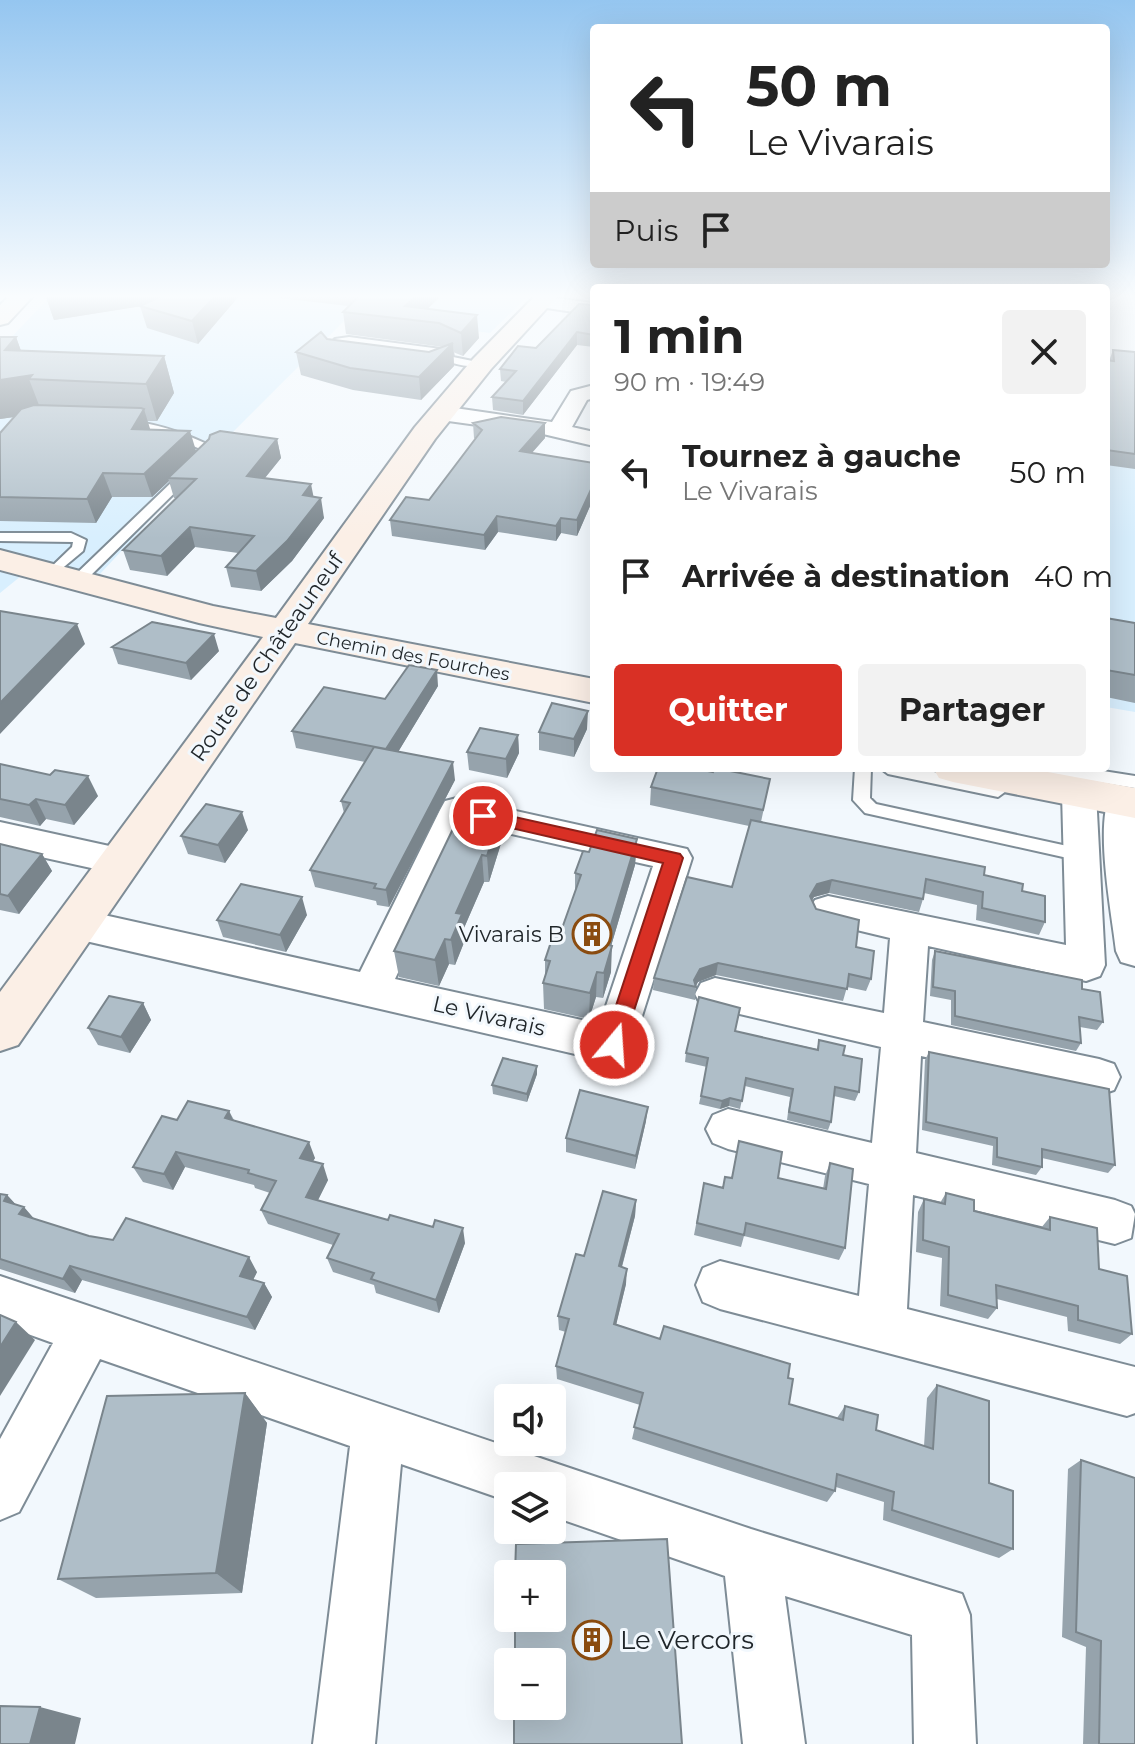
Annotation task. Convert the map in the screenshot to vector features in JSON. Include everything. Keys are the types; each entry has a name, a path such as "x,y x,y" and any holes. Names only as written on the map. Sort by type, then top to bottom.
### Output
{"main road":[{"name":"Route de Châteauneuf","path":"0,1030 441,413 472,376"},
{"name":"Chemin des Fourches","path":"0,560 211,616 590,690"},
{"path":"1006,772 1060,776 1131,796"}],"street":[{"path":"559,430 579,396 590,392"},
{"path":"441,413 590,434"},
{"path":"828,910 1086,965 1081,855 1060,776"},
{"path":"1131,796 1121,841 1135,951"},
{"name":"Le Vivarais","path":"77,924 614,1045 674,858 457,810 371,989"},
{"path":"0,835 123,862"},
{"path":"881,1327 910,927"},
{"path":"715,994 1099,1077"},
{"path":"728,1129 1115,1222"},
{"path":"720,1285 1127,1390"},
{"path":"0,1300 503,1472"},
{"path":"0,1493 88,1330"},
{"path":"344,1744 378,1429"},
{"path":"566,1494 751,1557 941,1615 945,1744"},
{"path":"751,1557 774,1744"}],"lane":[{"path":"66,576 206,456 203,446 150,425 119,424"},
{"path":"0,537 71,537 80,540 66,576"},
{"path":"863,772 861,800 871,809 1081,855"},
{"path":"907,772 998,791 1060,776"}],"shaded area":[{"path":"0,376 289,376 100,574 21,576 0,593"},
{"path":"1110,394 1135,397 1135,712 1110,708"}],"building":[{"path":"0,376 23,376 0,380"},
{"path":"31,376 151,376 146,384 29,379"},
{"path":"511,376 542,376 523,401 492,397"},
{"path":"1110,376 1135,376 1135,454 1110,451"},
{"path":"34,405 141,408 144,409 132,429 190,431 144,474 103,473 87,499 0,497 0,433 21,409"},
{"path":"501,417 545,423 520,451 590,462 590,492 577,520 561,518 556,526 497,516 484,535 390,520 406,497 429,500 482,430 473,423"},
{"path":"220,431 277,439 247,476 311,484 303,495 321,498 287,541 256,571 226,567 254,536 190,527 161,556 123,550 196,479 168,478 210,435"},
{"path":"0,611 77,624 0,703"},
{"path":"1110,619 1135,623 1135,675 1110,671"},
{"path":"152,622 214,634 186,663 112,647"},
{"path":"409,665 437,670 386,749 292,731 324,687 385,699"},
{"path":"552,703 588,711 574,739 539,732"},
{"path":"480,728 518,735 506,759 467,752"},
{"path":"374,747 453,762 386,890 374,888 376,884 310,870 350,803 341,801"},
{"path":"0,764 50,775 55,770 88,776 65,805 36,799 29,805 0,799"},
{"path":"657,772 735,772 770,779 763,810 651,787"},
{"path":"206,804 242,812 218,845 181,836"},
{"path":"465,804 501,811 487,856 482,855 456,913 462,914 451,940 445,939 435,960 394,951"},
{"path":"751,820 985,867 984,875 1023,884 1022,891 1045,896 1045,922 982,908 983,892 926,879 923,899 832,880 817,884 810,896 816,909 859,920 856,947 874,951 871,979 849,974 847,989 718,963 700,969 694,980 696,987 654,978 687,877 732,887"},
{"name":"Vivarais B","path":"597,830 637,839 605,944 612,946 604,973 597,972 590,993 543,983 550,961 545,960 554,933 560,934 581,875 575,873 583,851 589,852"},
{"path":"0,844 42,854 8,896 0,894"},
{"path":"241,884 302,897 280,935 217,920"},
{"path":"935,951 1082,980 1082,989 1100,992 1103,1022 1079,1017 1081,1043 955,1016 955,991 933,987"},
{"path":"109,996 143,1003 121,1037 88,1028"},
{"path":"699,997 740,1008 735,1031 818,1050 819,1040 845,1046 843,1055 862,1059 859,1092 835,1087 831,1122 789,1112 793,1089 746,1078 742,1101 730,1098 722,1101 701,1096 708,1058 686,1053"},
{"path":"929,1052 1109,1089 1115,1165 1042,1149 1042,1167 997,1157 997,1138 926,1122"},
{"path":"503,1058 537,1066 527,1094 492,1085"},
{"path":"580,1090 648,1107 636,1156 566,1138"},
{"path":"188,1101 229,1111 225,1118 309,1142 300,1158 323,1164 306,1197 388,1220 390,1215 433,1227 435,1220 463,1228 436,1300 371,1279 374,1273 327,1258 339,1234 261,1210 276,1181 248,1173 249,1170 176,1152 164,1174 133,1167 162,1116 177,1120"},
{"path":"739,1141 782,1152 778,1178 826,1189 830,1163 853,1169 845,1248 746,1223 744,1235 697,1223 704,1183 723,1188 725,1177 732,1178"},
{"path":"603,1191 636,1200 619,1266 627,1269 614,1324 660,1339 664,1326 790,1364 788,1378 793,1379 789,1404 843,1420 845,1406 878,1415 876,1430 933,1449 937,1385 989,1401 989,1483 1013,1491 1013,1549 892,1510 894,1492 837,1474 835,1491 634,1427 643,1393 556,1366 569,1319 558,1316 576,1254 584,1256"},
{"path":"946,1193 974,1200 974,1211 1050,1230 1050,1217 1097,1228 1099,1269 1127,1276 1132,1334 1078,1320 1078,1306 996,1285 997,1308 948,1295 949,1247 923,1240 924,1199 945,1204"},
{"path":"0,1194 7,1195 4,1201 24,1207 19,1214 89,1236 113,1240 126,1218 249,1257 240,1276 264,1283 247,1317 70,1266 63,1279 0,1259"},
{"path":"0,1315 16,1322 0,1347"},
{"path":"245,1393 216,1573 58,1579 107,1396"},
{"path":"1081,1460 1135,1478 1135,1744 1099,1744 1101,1641 1076,1632"},
{"name":"Le Vercors","path":"667,1539 682,1744 514,1744 514,1720 566,1720 566,1648 515,1648 515,1632 566,1632 566,1560 515,1560 516,1544"},
{"path":"0,1706 40,1707 30,1744 0,1744"}],"place":[{"name":"Vivarais B","path":"592,934"},
{"name":"Le Vercors","path":"592,1640"}],"route":[{"path":"483,816 674,858 614,1045"}]}
